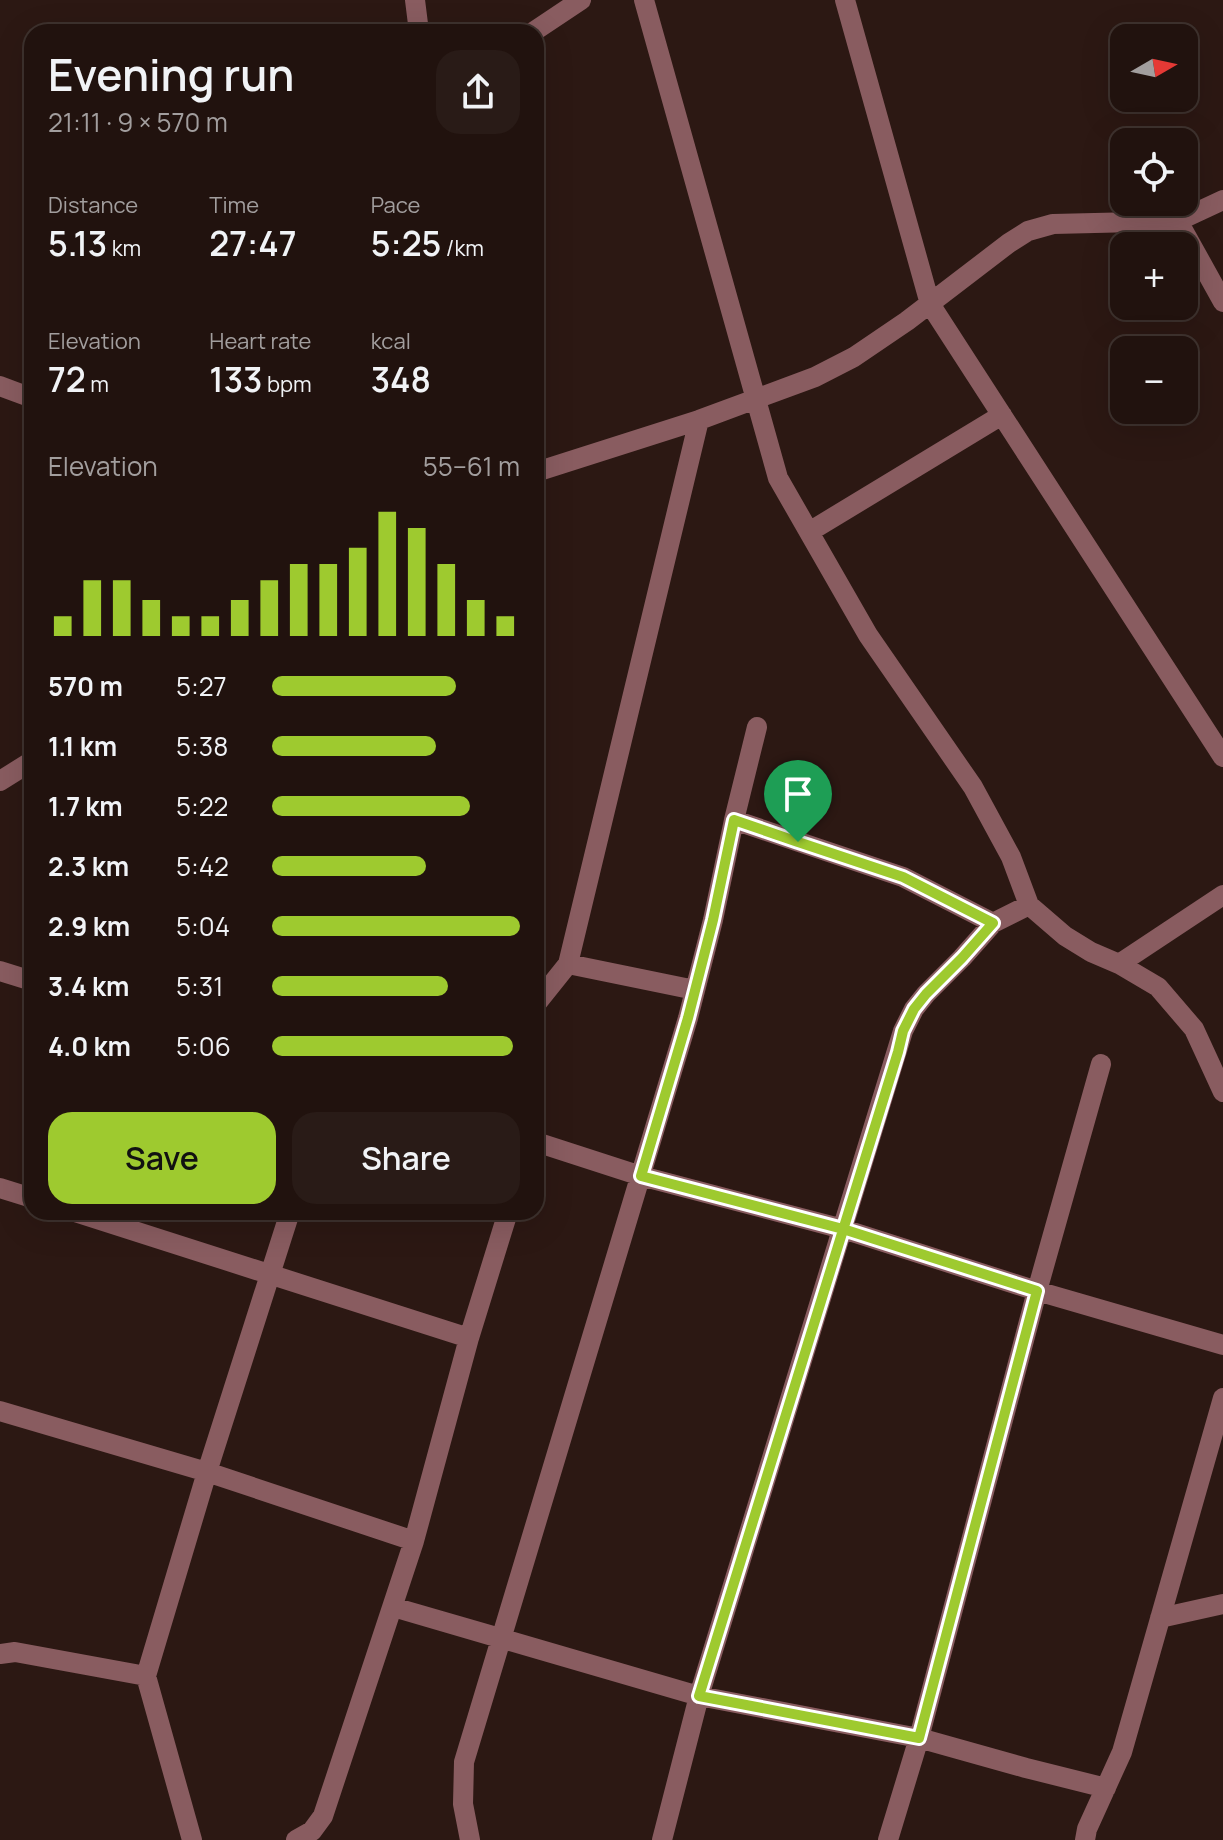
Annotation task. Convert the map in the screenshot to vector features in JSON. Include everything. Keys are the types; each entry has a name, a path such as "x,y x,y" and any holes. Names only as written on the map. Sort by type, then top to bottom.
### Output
{"street":[{"path":"415,0 418,24"},
{"path":"544,25 581,0"},
{"path":"644,0 778,478 868,635 973,787 1011,857 1029,905 1065,936 1158,987 1194,1029 1223,1092"},
{"path":"845,0 930,304 1223,757"},
{"path":"544,469 699,420 815,377 854,357 1028,231 1053,224 1178,221 1223,200"},
{"path":"1178,221 1223,302"},
{"path":"0,386 24,395"},
{"path":"809,532 1002,415"},
{"path":"544,994 568,964 699,420"},
{"path":"470,1840 463,1804 464,1762 695,990 757,727"},
{"path":"0,781 24,766"},
{"path":"734,820 903,877 993,923"},
{"path":"1119,964 1223,895"},
{"path":"662,1840 699,1696 903,1031 926,994 993,923 1029,905"},
{"path":"568,964 695,990"},
{"path":"0,971 24,978"},
{"path":"888,1840 919,1738 1037,1291 1101,1064"},
{"path":"544,1145 641,1176 843,1229 1037,1291 1223,1345"},
{"path":"0,1188 24,1196"},
{"path":"100,1220 469,1338"},
{"path":"192,1840 146,1676 287,1220"},
{"path":"296,1840 312,1831 323,1816 414,1541 469,1338 506,1220"},
{"path":"1085,1840 1087,1829 1122,1752 1223,1398"},
{"path":"0,1411 207,1472 414,1541"},
{"path":"1160,1618 1223,1604"},
{"path":"393,1607 699,1696 919,1738 1106,1788"},
{"path":"0,1654 15,1652 146,1676"}],"route":[{"path":"798,842 734,820 688,1018 641,1176 843,1229 1037,1291 919,1738 699,1696 843,1229 898,1052 903,1031 926,994 993,923 903,877 798,842"}]}
